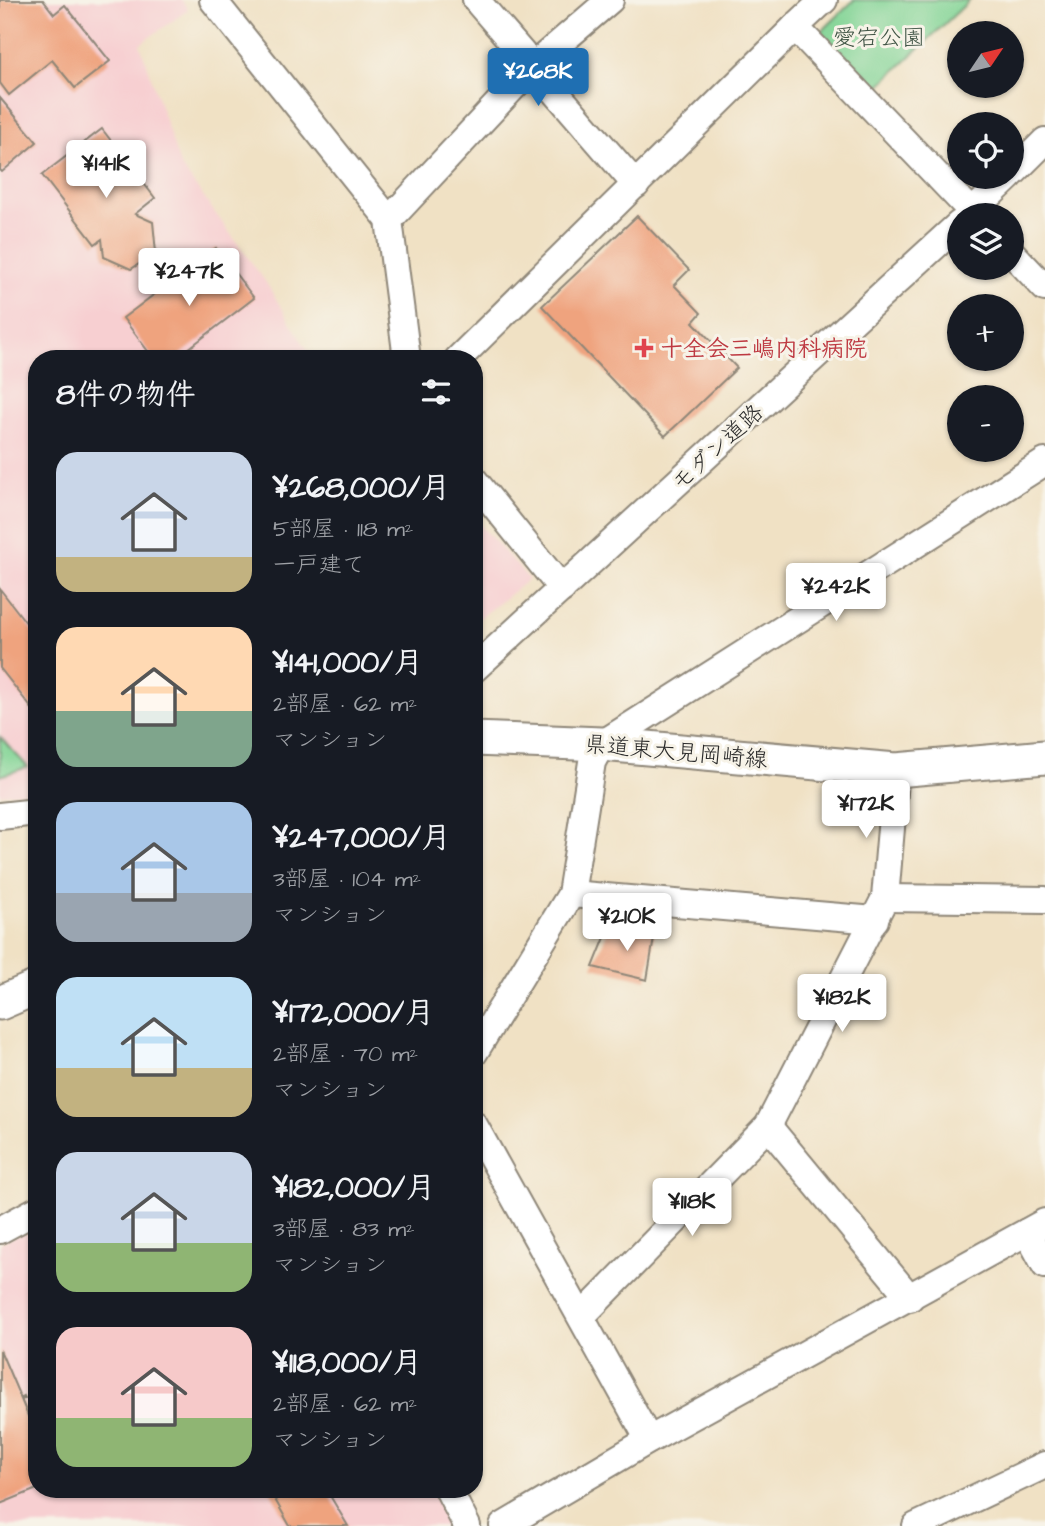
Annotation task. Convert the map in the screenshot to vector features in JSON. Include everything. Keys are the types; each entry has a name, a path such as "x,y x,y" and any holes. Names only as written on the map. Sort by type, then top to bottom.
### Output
{"main road":[{"name":"県道東大見岡崎線","path":"483,739 601,744 896,770 1045,757"},
{"path":"0,1003 28,991"}],"street":[{"path":"212,0 389,220 406,350"},
{"path":"476,0 636,185"},
{"path":"389,220 533,66 610,0"},
{"path":"467,350 824,0"},
{"path":"795,27 956,203"},
{"name":"モダン道路","path":"1024,161 1045,141"},
{"name":"モダン道路","path":"983,203 996,189"},
{"name":"モダン道路","path":"483,661 947,237"},
{"path":"1024,266 1045,288"},
{"path":"483,1038 571,894 592,762 601,744 1045,462"},
{"path":"483,491 562,589"},
{"path":"582,1316 768,1126 880,909 896,770"},
{"path":"0,816 28,813"},
{"path":"571,894 880,909 1045,900"},
{"path":"768,1126 910,1298"},
{"path":"483,1141 649,1440"},
{"path":"0,1230 28,1215"},
{"path":"503,1526 649,1440 1036,1227 1045,1265"},
{"path":"916,1526 1045,1465"},
{"path":"453,1498 467,1526"}],"path":[{"path":"21,1399 28,1395"}],"shaded area":[{"path":"0,0 182,0 188,10 140,44 180,165 265,281 307,350 28,350 28,792 0,794"},
{"path":"483,528 529,579 483,616"},
{"path":"28,1231 28,1498 442,1498 456,1526 0,1526 0,1243"}],"green space":[{"name":"愛宕公園","path":"854,0 970,0 878,87 821,32"},
{"path":"0,737 28,767 0,776"}],"building":[{"path":"0,0 43,0 54,14 65,5 110,61 75,88 52,60 9,95 0,83"},
{"path":"0,98 37,142 2,172 0,170"},
{"path":"102,129 155,198 135,214 153,222 156,253 131,269 104,257 102,239 95,244 42,175"},
{"path":"637,216 689,270 674,285 701,313 693,322 737,368 665,436 542,306"},
{"path":"216,248 254,298 187,350 147,350 123,318"},
{"path":"0,589 28,625 28,704 0,668"},
{"path":"608,930 655,932 647,980 593,967"},
{"path":"0,1350 28,1416 28,1493 0,1504"},
{"path":"274,1498 331,1498 348,1526 290,1526"}],"place":[{"name":"十全会三嶋内科病院","path":"644,348"}]}
